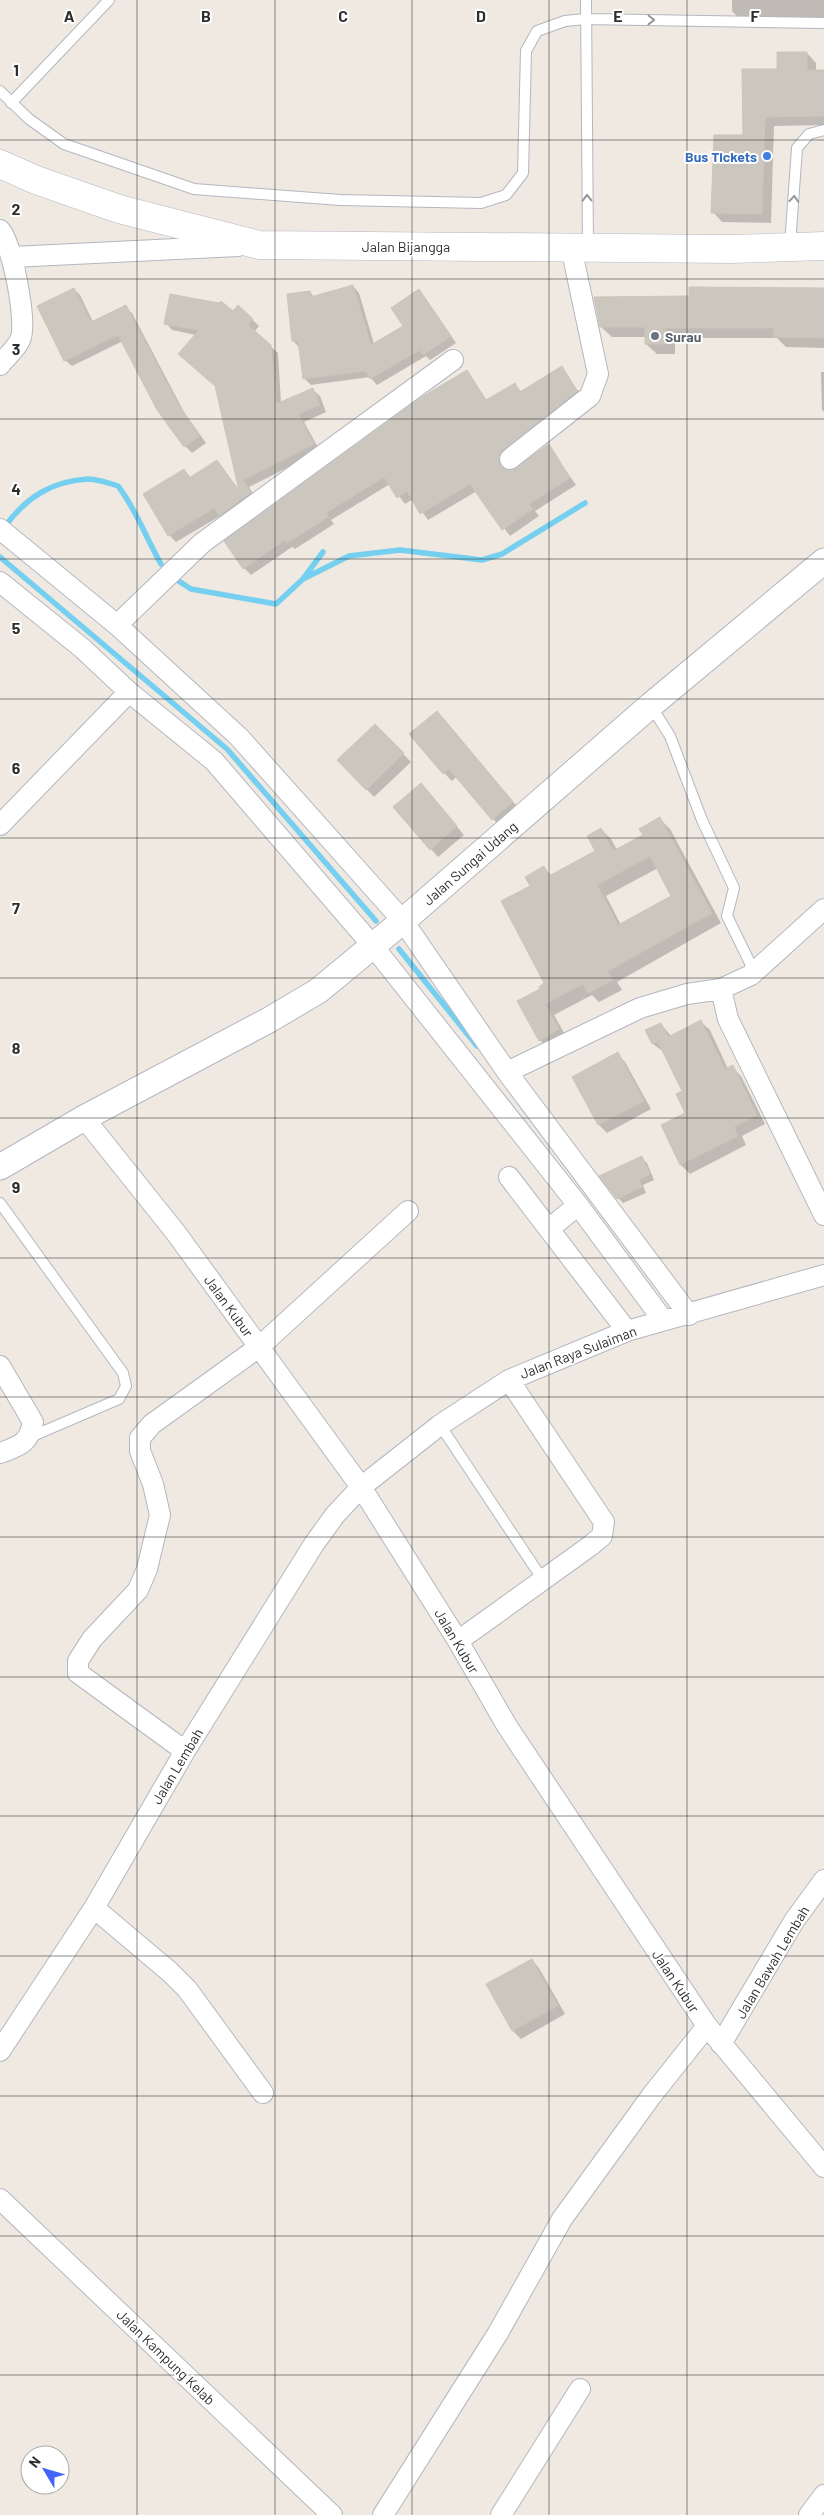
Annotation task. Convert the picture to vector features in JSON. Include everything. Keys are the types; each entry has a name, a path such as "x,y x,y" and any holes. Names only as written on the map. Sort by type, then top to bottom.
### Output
{"main road":[{"name":"Jalan Bijangga","path":"0,164 36,180 119,209 259,245 731,249 824,246"}],"street":[{"path":"0,230 12,257 23,324 20,341 0,365"},
{"path":"12,257 259,245"},
{"path":"510,459 590,396 598,374 579,247"},
{"path":"117,626 202,543 453,360"},
{"path":"0,529 117,626 239,736 403,921 507,1072 689,1314"},
{"name":"Jalan Sungai Udang","path":"0,1166 84,1118 318,991 403,921 651,705 824,561"},
{"path":"0,582 82,648 129,692 214,761 373,946 578,1205 663,1320"},
{"path":"0,824 129,692"},
{"path":"507,1072 640,1008 688,994 721,989 751,975 824,909"},
{"path":"721,989 728,1019 824,1215"},
{"name":"Jalan Kubur","path":"84,1118 176,1233 361,1487 458,1641 523,1750 707,2026 824,2167"},
{"path":"509,1178 627,1331"},
{"path":"549,1229 578,1205"},
{"path":"185,1751 78,1673 78,1660 92,1639 138,1590 147,1569 160,1515 153,1484 140,1450 140,1438 152,1424 259,1346 408,1211"},
{"name":"Jalan Raya Sulaiman","path":"361,1487 440,1425 509,1380 627,1331 824,1275"},
{"path":"0,1366 33,1422 31,1434 20,1446 0,1453"},
{"path":"458,1641 602,1536 604,1522 509,1380"},
{"name":"Jalan Lembah","path":"0,2051 94,1908 185,1751 314,1544 335,1515 361,1487"},
{"name":"Jalan Bawah Lembah","path":"721,2044 794,1921 824,1880"},
{"path":"94,1908 170,1972 187,1989 263,2093"},
{"path":"383,2515 498,2334 562,2219 652,2095 707,2026"},
{"name":"Jalan Kampung Kelab","path":"0,2199 332,2515"},
{"path":"501,2515 580,2388"},
{"path":"809,2515 824,2495"}],"lane":[{"path":"11,103 109,0"},
{"path":"579,247 586,0"},
{"path":"0,91 29,119 64,144 194,189 340,200 480,203 506,195 523,173 526,51 538,31 565,21 585,19 824,23"},
{"path":"790,247 797,148 809,134 824,130"},
{"path":"651,705 670,736 702,820 734,888 727,916 750,963 751,975"},
{"path":"0,1204 123,1373 126,1386 120,1398 27,1438"},
{"path":"440,1425 543,1580"}],"building":[{"path":"777,52 807,52 807,70 824,70 824,116 765,117 762,214 711,213 714,135 743,135 742,69 777,69"},
{"path":"353,285 371,345 403,326 391,308 419,289 451,336 423,355 420,350 370,379 365,371 303,379 298,341 292,341 287,294 310,291 311,297"},
{"path":"689,287 824,288 824,338 774,337 774,328 665,328 665,344 645,344 645,327 600,327 594,297 689,296"},
{"path":"74,288 91,322 126,305 178,404 200,436 184,447 157,410 118,335 64,361 37,306"},
{"path":"170,294 219,303 221,301 233,311 238,305 253,319 248,325 271,345 276,404 313,388 320,405 298,414 314,444 243,480 251,492 219,516 214,508 168,536 143,494 184,469 189,478 217,460 239,491 215,386 178,354 199,330 164,324"},
{"path":"562,366 577,391 503,450 498,460 505,470 512,471 549,444 570,478 529,504 533,509 502,530 470,484 420,514 407,491 397,498 384,477 326,513 328,517 287,543 285,540 243,569 224,541 422,397 467,370 486,400 515,383 520,392"},
{"path":"437,711 513,802 492,820 449,769 443,774 409,734"},
{"path":"375,724 404,753 366,790 337,760"},
{"path":"421,783 457,826 430,850 393,807"},
{"path":"660,817 712,913 608,971 613,980 588,993 583,984 545,1004 559,1029 539,1041 517,1001 540,989 539,987 544,983 501,901 530,886 525,877 544,866 549,876 595,851 587,836 601,828 613,851 643,835 639,829","holes":["650,856 671,896 618,925 597,885"]},
{"path":"701,1020 725,1069 733,1065 757,1115 734,1127 738,1136 680,1165 661,1125 685,1113 676,1094 682,1091 658,1042 661,1040 652,1044 645,1030 661,1023 668,1037"},
{"path":"618,1052 644,1101 598,1125 572,1077"},
{"path":"642,1156 650,1174 639,1180 642,1187 617,1199 599,1176"},
{"path":"532,1959 558,2006 512,2031 486,1984"}],"waterway":[{"path":"6,525 23,506 41,492 52,487 75,480 103,481 118,486 136,514 161,564"},
{"path":"303,579 349,556 400,550 482,560 502,554 585,503"},
{"path":"174,578 191,589 276,604 303,579 323,552"},
{"path":"0,557 227,749 376,921"},
{"path":"399,949 477,1046"}],"place":[{"name":"Bus Tickets","path":"767,156"},
{"name":"Surau","path":"655,336"}]}
